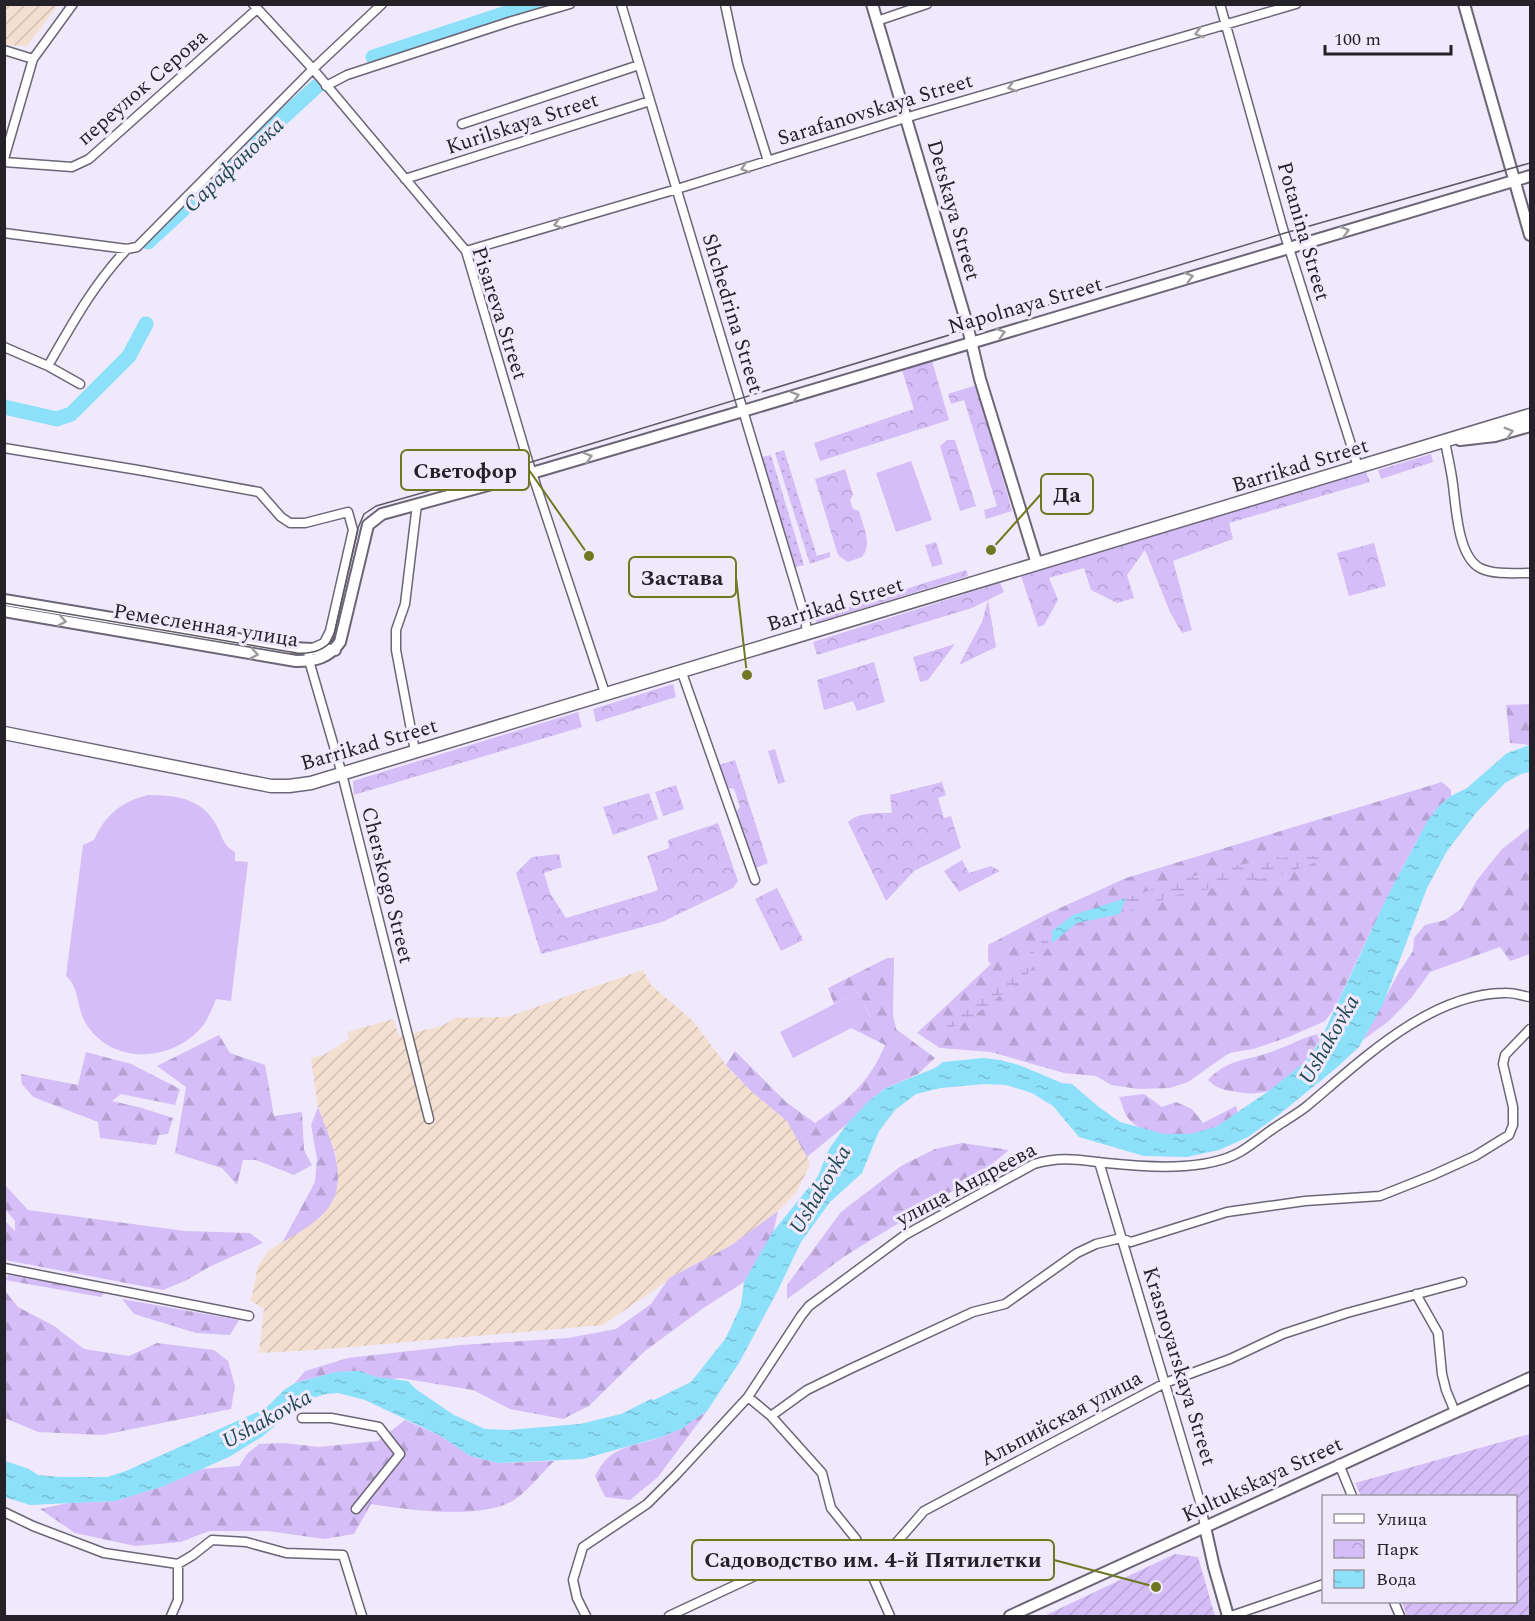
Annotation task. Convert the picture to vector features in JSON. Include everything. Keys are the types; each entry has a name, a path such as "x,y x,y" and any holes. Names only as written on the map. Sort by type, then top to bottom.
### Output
{"main road":[{"name":"Barrikad Street","path":"4,733 271,786 289,786 342,774 1530,415"}],"street":[{"path":"4,160 33,59 73,4"},
{"path":"4,233 128,249 137,247 313,69 382,4"},
{"path":"326,86 347,75 570,4"},
{"name":"Shchedrina Street","path":"621,4 804,613 807,633"},
{"path":"725,4 738,65 768,160"},
{"name":"Detskaya Street","path":"872,4 1037,564"},
{"path":"877,21 927,4"},
{"name":"Potanina Street","path":"1220,4 1289,248 1358,467"},
{"name":"Sarafanovskaya Street","path":"466,251 677,189 906,117 1296,4"},
{"path":"1464,4 1530,235"},
{"name":"Pisareva Street","path":"255,7 313,69 466,251 532,473 605,693"},
{"name":"переулок Серова","path":"4,160 72,167 89,159 255,7"},
{"path":"4,50 33,59"},
{"path":"462,124 639,65"},
{"name":"Kurilskaya Street","path":"405,179 650,101"},
{"name":"Napolnaya Street","path":"373,520 382,514 743,411 1530,176"},
{"path":"48,366 88,297 109,268 128,249"},
{"path":"4,347 48,366 81,384"},
{"path":"1530,426 1495,436 1445,441 1453,478 1456,512 1463,541 1472,561 1490,572 1530,573"},
{"path":"4,448 259,492 281,517 290,523 305,523 348,513 353,530 330,631 324,643 309,655 4,600"},
{"path":"415,751 396,650 396,630 405,604 417,504"},
{"name":"Ремесленная улица","path":"4,611 296,661 309,655 328,655 335,650 343,634 368,525 373,520"},
{"name":"Cherskogo Street","path":"309,655 311,673 342,774 429,1119"},
{"path":"681,670 755,880"},
{"name":"улица Андреева","path":"586,1617 577,1598 573,1580 583,1547 647,1504 748,1397 809,1306 905,1235 1034,1164 1053,1158 1074,1158 1130,1165 1195,1164 1220,1160 1240,1152 1305,1107 1335,1079 1423,1016 1445,1004 1483,994 1507,992 1530,997"},
{"path":"771,1416 807,1390 973,1312 1005,1304 1077,1253 1096,1244 1121,1238 1131,1242 1227,1212 1260,1206 1380,1196 1475,1156 1509,1135 1513,1125 1513,1107 1503,1064 1505,1055 1530,1029"},
{"name":"Krasnoyarskaya Street","path":"1099,1162 1165,1383 1229,1617"},
{"path":"4,1268 249,1316"},
{"name":"Альпийская улица","path":"864,1554 877,1556 897,1542 924,1511 1165,1383 1230,1359 1283,1334 1347,1313 1462,1282"},
{"path":"1416,1294 1438,1333 1442,1374 1455,1412"},
{"name":"Kultukskaya Street","path":"1010,1617 1530,1378"},
{"path":"748,1397 771,1416 822,1473 831,1508 856,1539 890,1617"},
{"path":"302,1418 331,1418 379,1428 400,1454 356,1509"},
{"path":"1339,1464 1351,1495"},
{"path":"4,1512 74,1543 104,1553 178,1563 212,1540 246,1542 286,1552 343,1556 362,1617"},
{"path":"669,1617 710,1595 785,1562 812,1554 853,1552 864,1554"},
{"path":"171,1617 178,1600 178,1563"},
{"path":"1229,1617 1322,1584"},
{"path":"1394,1603 1400,1617"}],"shaded area":[{"path":"5,4 58,5 27,46 5,45"},
{"path":"643,970 651,985 693,1021 726,1065 751,1091 787,1121 806,1153 810,1165 795,1194 778,1211 730,1246 669,1278 603,1325 259,1353 264,1309 251,1301 258,1266 268,1251 320,1218 333,1202 338,1184 336,1155 318,1107 311,1058 324,1055 349,1039 348,1032 393,1019 399,1036 442,1026 455,1018 507,1017"}],"green space":[{"path":"932,361 949,420 820,461 814,443 914,409 902,370"},
{"path":"977,385 1012,511 986,519 984,510 997,506 964,400 951,404 948,394"},
{"path":"947,440 955,440 976,506 960,511 940,446"},
{"path":"784,450 817,556 830,552 830,557 810,564 775,453"},
{"path":"1431,454 1433,462 1381,479 1378,470"},
{"path":"771,455 804,565 795,567 792,563 762,457"},
{"path":"911,461 932,520 896,532 876,473"},
{"path":"845,469 853,495 850,500 853,509 859,511 867,541 862,557 848,562 837,552 815,479"},
{"path":"1366,472 1370,482 1229,523 1233,539 1173,561 1192,630 1182,633 1170,612 1145,550 1127,575 1134,598 1117,603 1091,590 1084,568 1049,578 1058,600 1044,625 1038,627 1021,576"},
{"path":"936,542 943,564 932,567 925,545"},
{"path":"1374,543 1386,586 1349,596 1337,553"},
{"path":"966,570 968,576 816,623 817,617"},
{"path":"1000,583 1004,592 972,608 817,655 813,642"},
{"path":"988,600 996,647 959,665 982,622"},
{"path":"955,644 928,680 920,682 913,657"},
{"path":"874,662 885,702 857,711 853,701 824,710 817,680"},
{"path":"673,684 676,697 596,722 593,709"},
{"path":"1530,704 1530,745 1510,743 1506,705"},
{"path":"578,712 582,727 354,795 353,781"},
{"path":"775,749 785,782 778,784 768,751"},
{"path":"735,760 768,863 756,868 734,814 740,807 734,789 726,787 719,765"},
{"path":"942,782 946,795 938,798 944,818 951,816 961,848 914,871 886,901 848,822 857,816 892,813 890,795"},
{"path":"1442,782 1451,790 1451,796 1436,811 1419,836 1335,1008 1325,1021 1289,1037 1253,1049 1229,1053 1188,1082 1170,1088 1139,1089 1111,1085 1096,1076 1064,1073 991,1052 940,1048 917,1033 991,964 988,961 988,945 1047,914 1126,878"},
{"path":"676,785 684,809 663,816 655,792"},
{"path":"649,793 658,819 613,835 603,807"},
{"path":"148,795 178,797 204,809 217,826 226,844 235,852 235,861 248,862 231,1001 216,999 201,1028 188,1040 157,1053 141,1054 125,1052 109,1046 96,1036 82,1016 76,991 66,976 83,845 94,840 103,824 115,811 130,801"},
{"path":"718,823 738,881 733,888 662,922 541,954 516,873 532,857 559,854 562,867 544,873 550,893 566,918 656,891 658,889 647,856 669,848 668,840"},
{"path":"1530,827 1530,954 1510,961 1500,947 1430,972 1412,997 1389,1021 1363,1040 1399,972 1413,951 1414,938 1425,925 1445,920 1461,909 1477,880 1502,849"},
{"path":"1295,856 1335,856 1277,876 1177,895 1120,914 1126,898 1219,868"},
{"path":"962,860 969,873 991,866 1000,871 959,892 944,871"},
{"path":"777,888 803,940 781,951 755,899"},
{"path":"1052,931 1052,943 1025,977 963,1024 943,1029 994,989"},
{"path":"887,958 894,958 893,1014 896,1029 935,1058 918,1074 886,1088 870,1100 847,1124 807,1157 787,1121 751,1091 726,1065 735,1051 786,1102 815,1123 837,1107 865,1080 885,1045 851,1028 871,1017 858,992 834,1004 828,988"},
{"path":"858,992 871,1018 793,1058 780,1032"},
{"path":"1323,1033 1301,1066 1285,1081 1269,1091 1249,1093 1228,1091 1208,1080 1230,1064"},
{"path":"219,1035 230,1053 265,1065 274,1116 302,1112 304,1150 312,1165 294,1175 256,1160 243,1160 237,1185 222,1168 175,1153 186,1087 157,1066"},
{"path":"86,1052 131,1064 180,1089 175,1105 121,1094 112,1101 173,1118 168,1134 159,1135 156,1145 100,1138 98,1122 33,1097 22,1084 21,1074 78,1085"},
{"path":"1144,1094 1162,1107 1176,1102 1192,1109 1203,1123 1236,1106 1238,1113 1214,1128 1192,1134 1155,1133 1143,1130 1134,1124 1126,1115 1119,1097"},
{"path":"318,1107 337,1163 336,1191 331,1204 321,1216 282,1243 315,1182 317,1159 311,1125"},
{"path":"962,1143 1009,1150 958,1188 856,1249 787,1299 787,1285 841,1212 901,1166 935,1149"},
{"path":"5,1185 28,1210 185,1231 250,1233 263,1243 163,1290 5,1260 5,1221 15,1231 15,1221 5,1209"},
{"path":"778,1211 773,1233 744,1282 702,1309 645,1351 589,1406 563,1419 510,1409 473,1390 400,1378 390,1380 361,1371 336,1372 295,1383 305,1371 348,1358 462,1345 568,1338 616,1329 651,1304 669,1278 730,1246"},
{"path":"8,1275 105,1292 101,1297 5,1280"},
{"path":"5,1291 18,1307 54,1326 84,1349 129,1356 157,1343 214,1350 228,1361 235,1386 231,1409 103,1435 38,1432 5,1418"},
{"path":"122,1299 239,1320 230,1335 196,1333 134,1314"},
{"path":"707,1411 658,1477 630,1500 605,1497 595,1476 615,1452 673,1432"},
{"path":"405,1420 441,1436 470,1456 499,1463 554,1461 530,1487 514,1500 500,1506 483,1510 444,1512 371,1504 354,1534 324,1539 268,1531 209,1531 181,1542 135,1546 75,1533 40,1509 68,1503 115,1501 164,1486 202,1469 239,1466 247,1454 259,1444 284,1443 319,1447 378,1441"},
{"path":"1530,1434 1530,1616 1407,1616 1402,1603 1517,1603 1517,1495 1361,1495 1355,1483"},
{"path":"1175,1554 1198,1557 1215,1616 1044,1616"}],"water":[{"name":"Ushakovka","path":"1530,745 1530,772 1505,783 1476,813 1447,851 1427,888 1383,1004 1359,1047 1276,1117 1248,1137 1219,1150 1187,1157 1144,1156 1079,1137 1053,1106 1032,1093 1006,1085 984,1084 941,1088 916,1094 895,1110 879,1131 862,1173 830,1202 801,1242 739,1363 707,1411 681,1429 583,1459 499,1463 470,1456 441,1436 365,1400 338,1393 326,1394 312,1398 298,1406 263,1436 229,1457 164,1486 115,1501 30,1505 5,1497 5,1461 29,1469 38,1475 107,1477 126,1471 266,1408 284,1390 295,1383 336,1372 361,1371 375,1377 408,1381 417,1390 454,1415 485,1429 508,1430 580,1424 621,1414 651,1399 654,1400 691,1382 726,1338 741,1305 744,1282 772,1233 818,1176 829,1149 847,1124 870,1100 886,1088 935,1068 943,1062 983,1058 1019,1065 1062,1083 1072,1084 1120,1122 1164,1134 1190,1134 1216,1127 1270,1090 1305,1062 1318,1045 1387,897 1428,820 1440,805 1467,788 1507,753"},
{"path":"1126,898 1120,914 1077,923 1052,943 1052,931 1073,915"}],"waterway":[{"name":"Сарафановка","path":"373,57 534,4"},
{"name":"Сарафановка","path":"148,242 317,86"},
{"path":"4,407 57,419 71,414 129,356 146,324"}],"tram line":[{"path":"4,603 297,653 317,651 333,639 358,528 364,514 376,506 528,463 1285,233 1530,163"}],"place":[{"name":"Да","path":"991,550"},
{"name":"Светофор","path":"589,556"},
{"name":"Застава","path":"747,675"},
{"name":"Садоводство им. 4-й Пятилетки","path":"1156,1587"}]}
